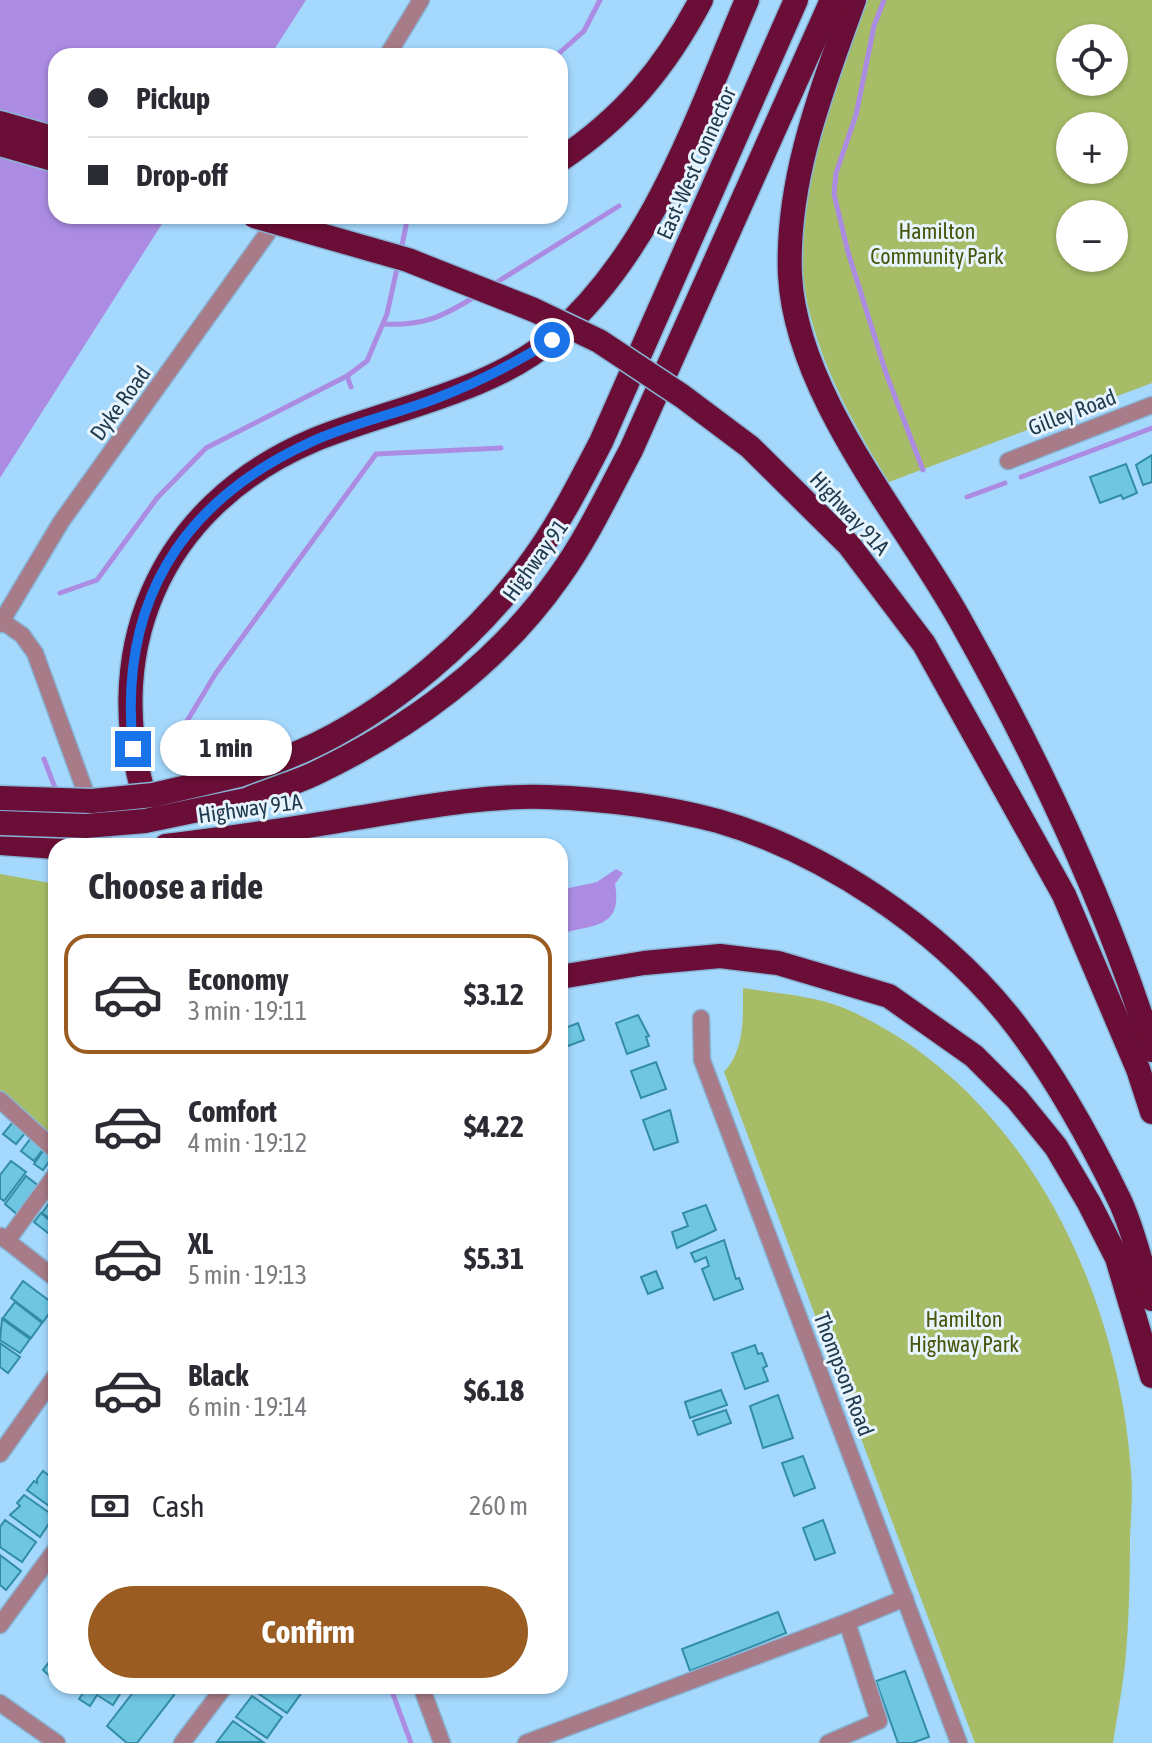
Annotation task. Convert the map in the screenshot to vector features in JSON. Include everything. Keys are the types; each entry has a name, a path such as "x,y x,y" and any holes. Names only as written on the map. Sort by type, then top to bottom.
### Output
{"highway":[{"path":"568,155 625,110 674,49 701,0"},
{"path":"162,838 138,780 129,708 131,675 141,620 166,566 187,534 208,509 267,464 312,441 482,379 552,340 615,272 641,233 665,191 747,0"},
{"name":"East-West Connector","path":"643,347 796,0"},
{"name":"Highway 91","path":"0,823 86,826 145,821 246,800 313,775 384,738 446,696 502,645 558,579 631,450 832,0"},
{"path":"854,0 819,99 800,165 790,221 790,278 798,326 810,363 848,440 959,617 1029,748 1092,884 1152,1050"},
{"path":"0,123 48,137"},
{"path":"0,144 48,158"},
{"name":"Highway 91A","path":"282,224 408,260 534,310 599,341 682,396 750,447 849,545 924,644 1064,895 1138,1069 1152,1112"},
{"name":"Highway 91","path":"0,798 92,801 153,795 239,775 304,750 369,714 436,664 495,607 533,559 568,505 601,442 643,347"},
{"name":"Highway 91A","path":"236,838 459,802 544,797 637,804 719,822 800,854 878,897 902,915 950,953 1007,1014 1060,1088 1120,1202 1152,1299"},
{"path":"0,843 48,846"},
{"path":"568,976 644,963 720,956 778,963 889,996 974,1056 1017,1099 1056,1147 1117,1258 1152,1376"}],"street":[{"path":"392,48 421,0"},
{"name":"Dyke Road","path":"1,623 61,522 274,224"},
{"name":"Gilley Road","path":"1008,461 1152,405"},
{"path":"1,623 22,635 35,653 102,838"},
{"name":"Thompson Road","path":"701,1018 702,1060 959,1743"},
{"path":"0,1100 48,1144"},
{"path":"48,1184 4,1238 48,1273"},
{"path":"0,1454 48,1386"},
{"path":"0,1625 48,1561"},
{"path":"526,1743 905,1598"},
{"path":"828,1743 879,1721 847,1622"},
{"path":"182,1743 219,1694"},
{"path":"424,1694 442,1743"},
{"path":"0,1703 57,1743"}],"green space":[{"name":"Hamilton Community Park","path":"866,0 1152,0 1152,383 889,482 854,423 825,362 803,278 802,238 806,197 825,116"},
{"path":"0,874 48,883 48,1132 0,1090"},
{"name":"Hamilton Highway Park","path":"743,988 833,1004 907,1042 962,1087 1009,1140 1049,1199 1081,1264 1106,1331 1122,1401 1132,1479 1126,1649 1113,1743 975,1743 724,1072 739,1043 743,1022"}],"shaded area":[{"path":"0,0 306,0 275,48 48,48 48,224 162,224 0,478"},
{"path":"616,869 623,873 615,884 616,899 610,917 594,926 568,932 568,888 597,882"}],"building":[{"path":"1152,455 1152,482 1143,485 1136,465"},
{"path":"1126,464 1137,493 1100,503 1090,477"},
{"path":"638,1015 649,1036 646,1037 649,1046 627,1054 616,1023"},
{"path":"578,1023 584,1040 568,1046 568,1027"},
{"path":"656,1062 666,1089 641,1098 631,1071"},
{"path":"670,1110 678,1142 654,1150 643,1120"},
{"path":"13,1122 26,1132 16,1144 3,1134"},
{"path":"31,1138 44,1148 34,1161 21,1151"},
{"path":"43,1151 48,1154 48,1163 43,1170 34,1164"},
{"path":"11,1161 26,1172 4,1201 0,1198 0,1175"},
{"path":"26,1176 40,1187 18,1215 5,1204"},
{"path":"706,1205 716,1230 677,1248 672,1232 688,1226 683,1213"},
{"path":"41,1213 48,1219 48,1233 34,1222"},
{"path":"724,1240 736,1279 739,1278 743,1289 714,1300 702,1269 709,1266 706,1257 695,1262 691,1253"},
{"path":"656,1271 663,1288 648,1294 641,1277"},
{"path":"23,1281 48,1300 48,1315 43,1322 11,1298"},
{"path":"15,1302 42,1323 31,1338 3,1318"},
{"path":"2,1319 30,1339 20,1353 0,1340"},
{"path":"0,1343 20,1357 8,1373 0,1367"},
{"path":"755,1345 767,1366 763,1368 768,1381 745,1389 732,1353"},
{"path":"721,1390 727,1405 690,1418 685,1402"},
{"path":"778,1395 793,1438 763,1448 750,1406"},
{"path":"726,1410 731,1423 698,1435 693,1421"},
{"path":"803,1456 815,1488 794,1496 782,1463"},
{"path":"43,1471 48,1475 48,1505 27,1490 34,1481 37,1483"},
{"path":"24,1495 48,1512 48,1525 40,1537 10,1515 20,1506 17,1503"},
{"path":"5,1520 36,1542 22,1562 0,1547 0,1527"},
{"path":"823,1520 835,1553 815,1560 803,1528"},
{"path":"0,1555 21,1571 6,1590 0,1585"},
{"path":"778,1612 786,1633 690,1671 682,1649"},
{"path":"905,1671 929,1737 912,1743 898,1743 876,1681"},
{"path":"82,1694 120,1694 113,1705 97,1695 90,1706 79,1699"},
{"path":"132,1694 174,1695 137,1743 127,1743 107,1726"},
{"path":"259,1694 301,1694 287,1713"},
{"path":"252,1696 282,1717 267,1738 236,1717"},
{"path":"233,1721 263,1742 217,1742"}],"waterway":[{"path":"565,48 584,31 600,0"},
{"path":"884,0 874,26 856,115 836,173 834,194 848,252 887,376 923,470"},
{"path":"494,284 619,206"},
{"path":"401,250 406,224"},
{"path":"60,593 97,580 157,498 206,448 347,376 367,361 387,314 398,264"},
{"path":"383,324 432,319 476,296"},
{"path":"347,376 351,387"},
{"path":"1021,477 1152,428"},
{"path":"181,731 216,673 376,454 501,448"},
{"path":"967,497 1005,483"},
{"path":"44,759 57,793"},
{"path":"71,832 74,838"},
{"path":"393,1694 411,1743"}],"route":[{"path":"133,749 129,708 131,675 141,620 166,566 208,509 267,464 312,441 482,379 552,340"}]}
